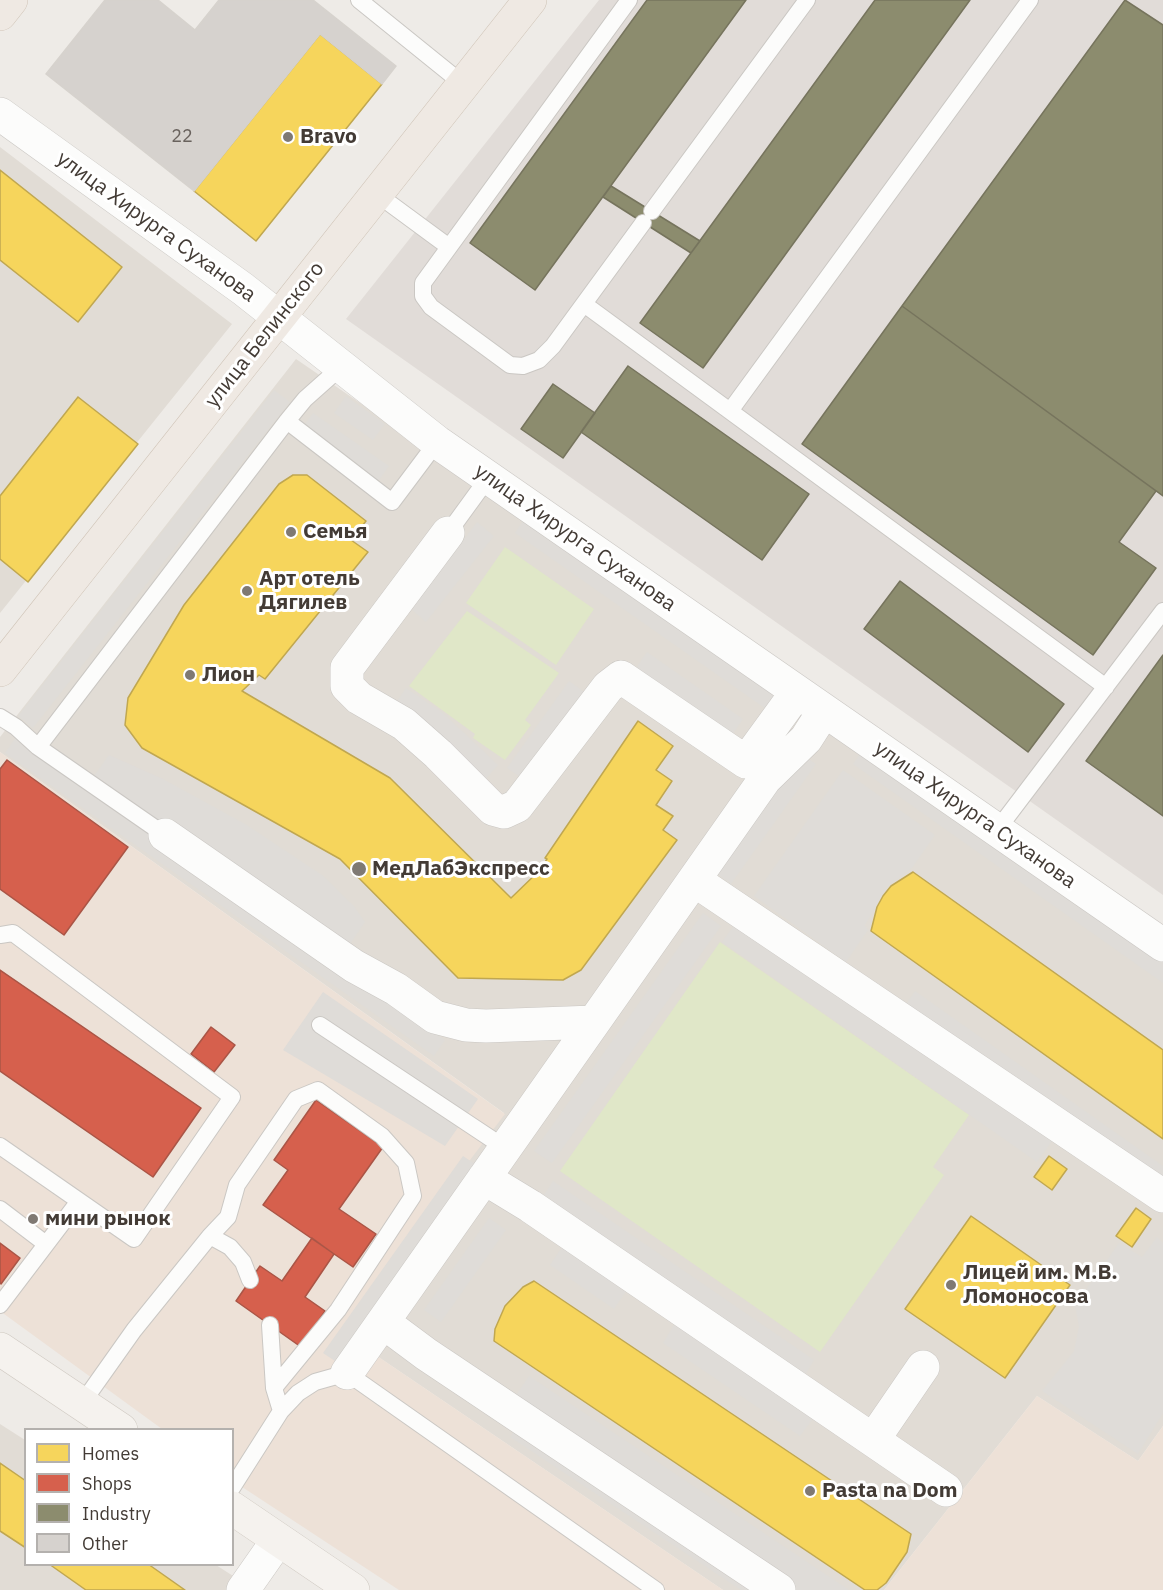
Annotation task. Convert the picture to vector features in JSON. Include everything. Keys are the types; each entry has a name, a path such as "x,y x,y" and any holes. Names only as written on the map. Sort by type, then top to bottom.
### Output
{"main road":[{"path":"0,14 11,0"},
{"name":"улица Белинского","path":"0,670 530,0"},
{"path":"0,1349 83,1402 118,1428"},
{"path":"234,1509 353,1590"}],"street":[{"name":"улица Хирурга Суханова","path":"0,114 279,317 437,442 1163,945"},
{"path":"448,533 347,668 347,686 359,698 404,724 493,809 504,812 517,806 608,687 621,677 746,762 797,692"},
{"path":"347,1373 765,779 806,740 824,711"},
{"path":"165,835 354,966 396,988 435,1017 466,1025 486,1026 594,1022"},
{"path":"694,880 798,953 1163,1196"},
{"path":"484,1178 530,1206 946,1490"},
{"path":"383,1322 435,1361 779,1590"},
{"path":"873,1440 923,1367"},
{"path":"243,1590 278,1540"}],"lane":[{"path":"359,0 463,84"},
{"path":"629,0 423,283 423,296 431,307 510,365 523,366 539,360 584,304 807,0"},
{"path":"730,411 1030,0"},
{"path":"377,194 449,247"},
{"path":"584,304 1106,687"},
{"path":"38,747 287,421 305,399 341,367"},
{"path":"287,421 392,502 437,442"},
{"path":"448,533 488,478"},
{"path":"997,830 1163,611"},
{"path":"0,717 16,727 38,747 165,835"},
{"path":"0,935 13,933 232,1097 134,1239 0,1146"},
{"path":"320,1025 505,1148"},
{"path":"83,1402 134,1330 228,1217 237,1185 296,1100 318,1090 382,1136 406,1163 413,1196 338,1310 274,1388"},
{"path":"0,1305 78,1201"},
{"path":"0,1209 46,1244"},
{"path":"210,1236 230,1246 243,1262 250,1280"},
{"path":"270,1325 274,1388 281,1411"},
{"path":"234,1485 281,1411 304,1388 347,1373 656,1590"}],"shaded area":[{"path":"599,0 1163,0 1163,895 346,319"},
{"path":"0,147 232,324 0,613"},
{"path":"296,359 1163,955 1163,1426 1138,1461 1037,1396 884,1590 723,1590 340,1331 504,1113 0,752 0,737"},
{"path":"274,390 290,402 33,728 18,716"},
{"path":"346,396 385,424 373,440 334,413"},
{"path":"313,413 389,466 377,483 301,429"},
{"path":"526,516 797,707 786,723 515,533"},
{"path":"477,522 494,536 426,622 411,609"},
{"path":"647,652 743,719 732,735 636,668"},
{"path":"569,681 587,694 525,780 507,768"},
{"path":"406,688 443,713 498,765 484,781 395,704"},
{"path":"16,737 86,787 109,755 163,779 245,824 322,875 353,905 365,922 337,963 445,1040 434,1056 5,753"},
{"path":"864,748 1163,958 1163,983 853,764"},
{"path":"0,752 505,1114 340,1331 723,1590 399,1590 234,1482 234,1428 161,1428 0,1311"},
{"path":"801,754 816,764 731,884 716,873"},
{"path":"843,770 935,835 912,868 888,886 865,925 868,930 846,962 754,896"},
{"path":"703,913 721,926 552,1163 534,1151"},
{"path":"735,924 887,1031 915,991 1163,1166 1163,1197 1062,1127 1037,1162 722,942"},
{"path":"323,992 478,1099 445,1146 283,1050"},
{"path":"463,1156 481,1168 341,1365 323,1353"},
{"path":"553,1181 814,1360 804,1377 831,1395 800,1436 663,1343 677,1320 629,1287 614,1309 550,1265 578,1223 542,1198"},
{"path":"489,1218 506,1230 441,1322 424,1310"},
{"path":"1157,1237 1163,1243 1163,1413 1138,1454 1042,1391 1074,1351 1079,1326 1075,1305 1119,1243 1142,1257"},
{"path":"529,1376 849,1590 741,1590 510,1437 529,1408 514,1398"},
{"path":"1037,1396 1138,1461 1163,1426 1163,1590 884,1590"},
{"path":"0,1424 24,1439 24,1566 218,1566 255,1590 0,1590"}],"green space":[{"path":"505,547 594,609 556,665 466,603"},
{"path":"467,611 559,673 525,720 531,725 505,760 473,738 475,734 409,686"},
{"path":"720,942 969,1115 933,1167 944,1175 820,1352 560,1171"}],"building: Homes":[{"name":"Bravo","path":"320,34 382,84 256,241 194,191"},
{"path":"0,170 122,267 78,322 0,260"},
{"path":"78,397 138,444 28,582 0,559 0,496"},
{"path":"293,475 307,475 366,521 351,540 368,552 265,679 259,675 242,691 390,778 511,898 541,869 547,859 545,858 638,721 673,746 656,770 672,781 656,805 673,816 663,830 677,840 581,970 563,980 458,978 340,859 142,748 125,725 128,698 184,605 279,484"},
{"path":"913,872 1163,1050 1163,1139 871,931 877,907 883,896 891,886"},
{"path":"1049,1156 1067,1169 1052,1190 1034,1177"},
{"path":"1136,1208 1151,1219 1132,1247 1116,1236"},
{"path":"971,1216 1070,1285 1005,1378 905,1309"},
{"path":"534,1281 911,1534 907,1552 886,1583 877,1590 865,1590 494,1341 495,1329 505,1306 523,1287"},
{"path":"0,1463 24,1480 24,1547 0,1531"},
{"path":"52,1566 151,1566 185,1590 86,1590"}],"building: Shops":[{"path":"7,760 128,847 64,935 0,889 0,769"},
{"path":"0,970 201,1108 153,1177 0,1071"},
{"path":"211,1027 235,1045 214,1072 191,1054"},
{"path":"316,1100 383,1147 339,1209 376,1234 353,1267 263,1205 288,1170 274,1160"},
{"path":"312,1238 334,1254 305,1297 325,1311 301,1347 236,1301 260,1266 282,1281"},
{"path":"0,1243 20,1258 1,1284 0,1283"}],"building: Industry":[{"path":"647,0 746,0 535,290 470,243"},
{"path":"875,0 970,0 703,368 640,323"},
{"path":"1125,0 1163,25 1163,496 902,306"},
{"path":"611,186 700,241 691,253 603,197"},
{"path":"902,306 1156,491 1119,542 1156,568 1093,655 802,444"},
{"path":"628,366 809,494 762,560 581,432"},
{"path":"553,384 595,413 563,458 521,429"},
{"path":"900,581 1064,704 1028,752 864,629"},
{"path":"1163,655 1163,816 1086,761"}],"building: Other":[{"path":"105,0 158,0 195,30 219,0 313,0 396,66 382,84 320,34 194,191 46,74"}],"place":[{"name":"Bravo","path":"288,137"},
{"name":"Семья","path":"291,532"},
{"name":"Арт отель Дягилев","path":"247,591"},
{"name":"Лион","path":"190,675"},
{"name":"МедЛабЭкспресс","path":"359,869"},
{"name":"мини рынок","path":"33,1219"},
{"name":"Лицей им. М.В. Ломоносова","path":"951,1285"},
{"name":"Pasta na Dom","path":"810,1491"}]}
